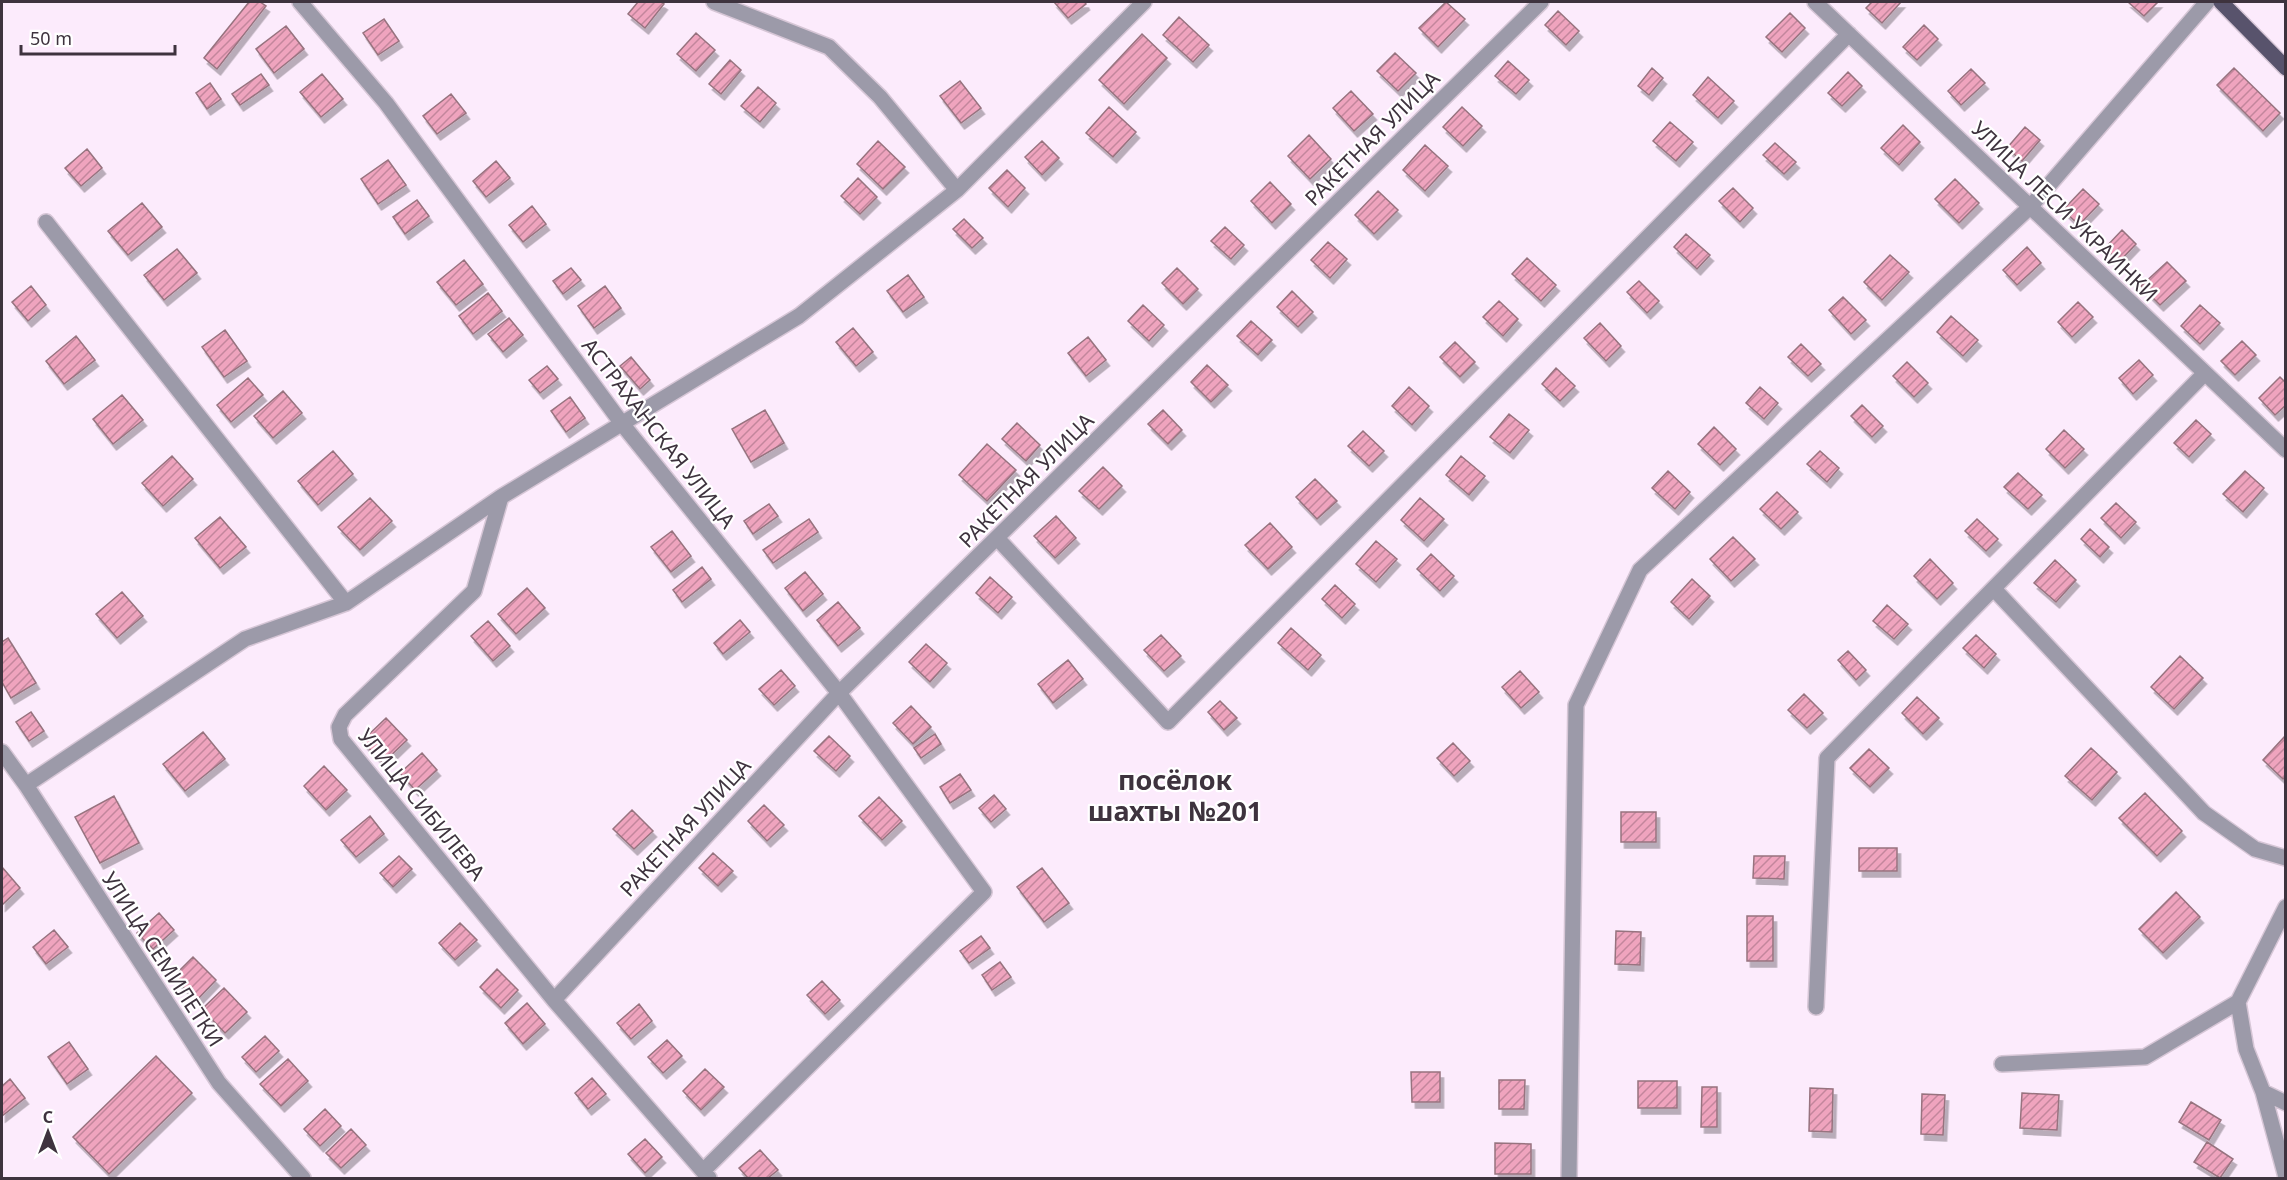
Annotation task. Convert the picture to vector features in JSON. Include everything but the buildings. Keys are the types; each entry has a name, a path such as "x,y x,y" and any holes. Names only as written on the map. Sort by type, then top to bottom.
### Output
{"main road":[{"path":"2221,2 2286,68"}],"street":[{"name":"АСТРАХАНСКАЯ УЛИЦА","path":"300,2 386,103 623,425 839,693 984,892 706,1175"},
{"path":"714,2 829,47 880,97 957,190"},
{"path":"26,785 244,639 346,603 501,497 799,316 957,190 1144,2"},
{"name":"РАКЕТНАЯ УЛИЦА","path":"554,1000 839,693 1541,2"},
{"name":"УЛИЦА ЛЕСИ УКРАИНКИ","path":"1815,2 2286,450"},
{"path":"1569,1179 1576,705 1640,570 2030,207 2207,2"},
{"path":"997,538 1168,722 1849,34"},
{"path":"46,222 346,603"},
{"path":"1816,1006 1827,758 2205,373"},
{"name":"УЛИЦА СИБИЛЕВА","path":"501,497 474,591 345,715 339,727 340,739 554,1000 706,1175"},
{"path":"1994,589 2205,813 2255,849 2286,858"},
{"name":"УЛИЦА СЕМИЛЕТКИ","path":"2,752 26,785 219,1083 303,1179"},
{"path":"2001,1064 2145,1057 2238,1002 2286,907"},
{"path":"2238,1002 2246,1049 2263,1092 2286,1177"},
{"path":"2263,1092 2286,1103"}],"district":[{"name":"посёлок шахты №201","path":"1175,794"}]}
